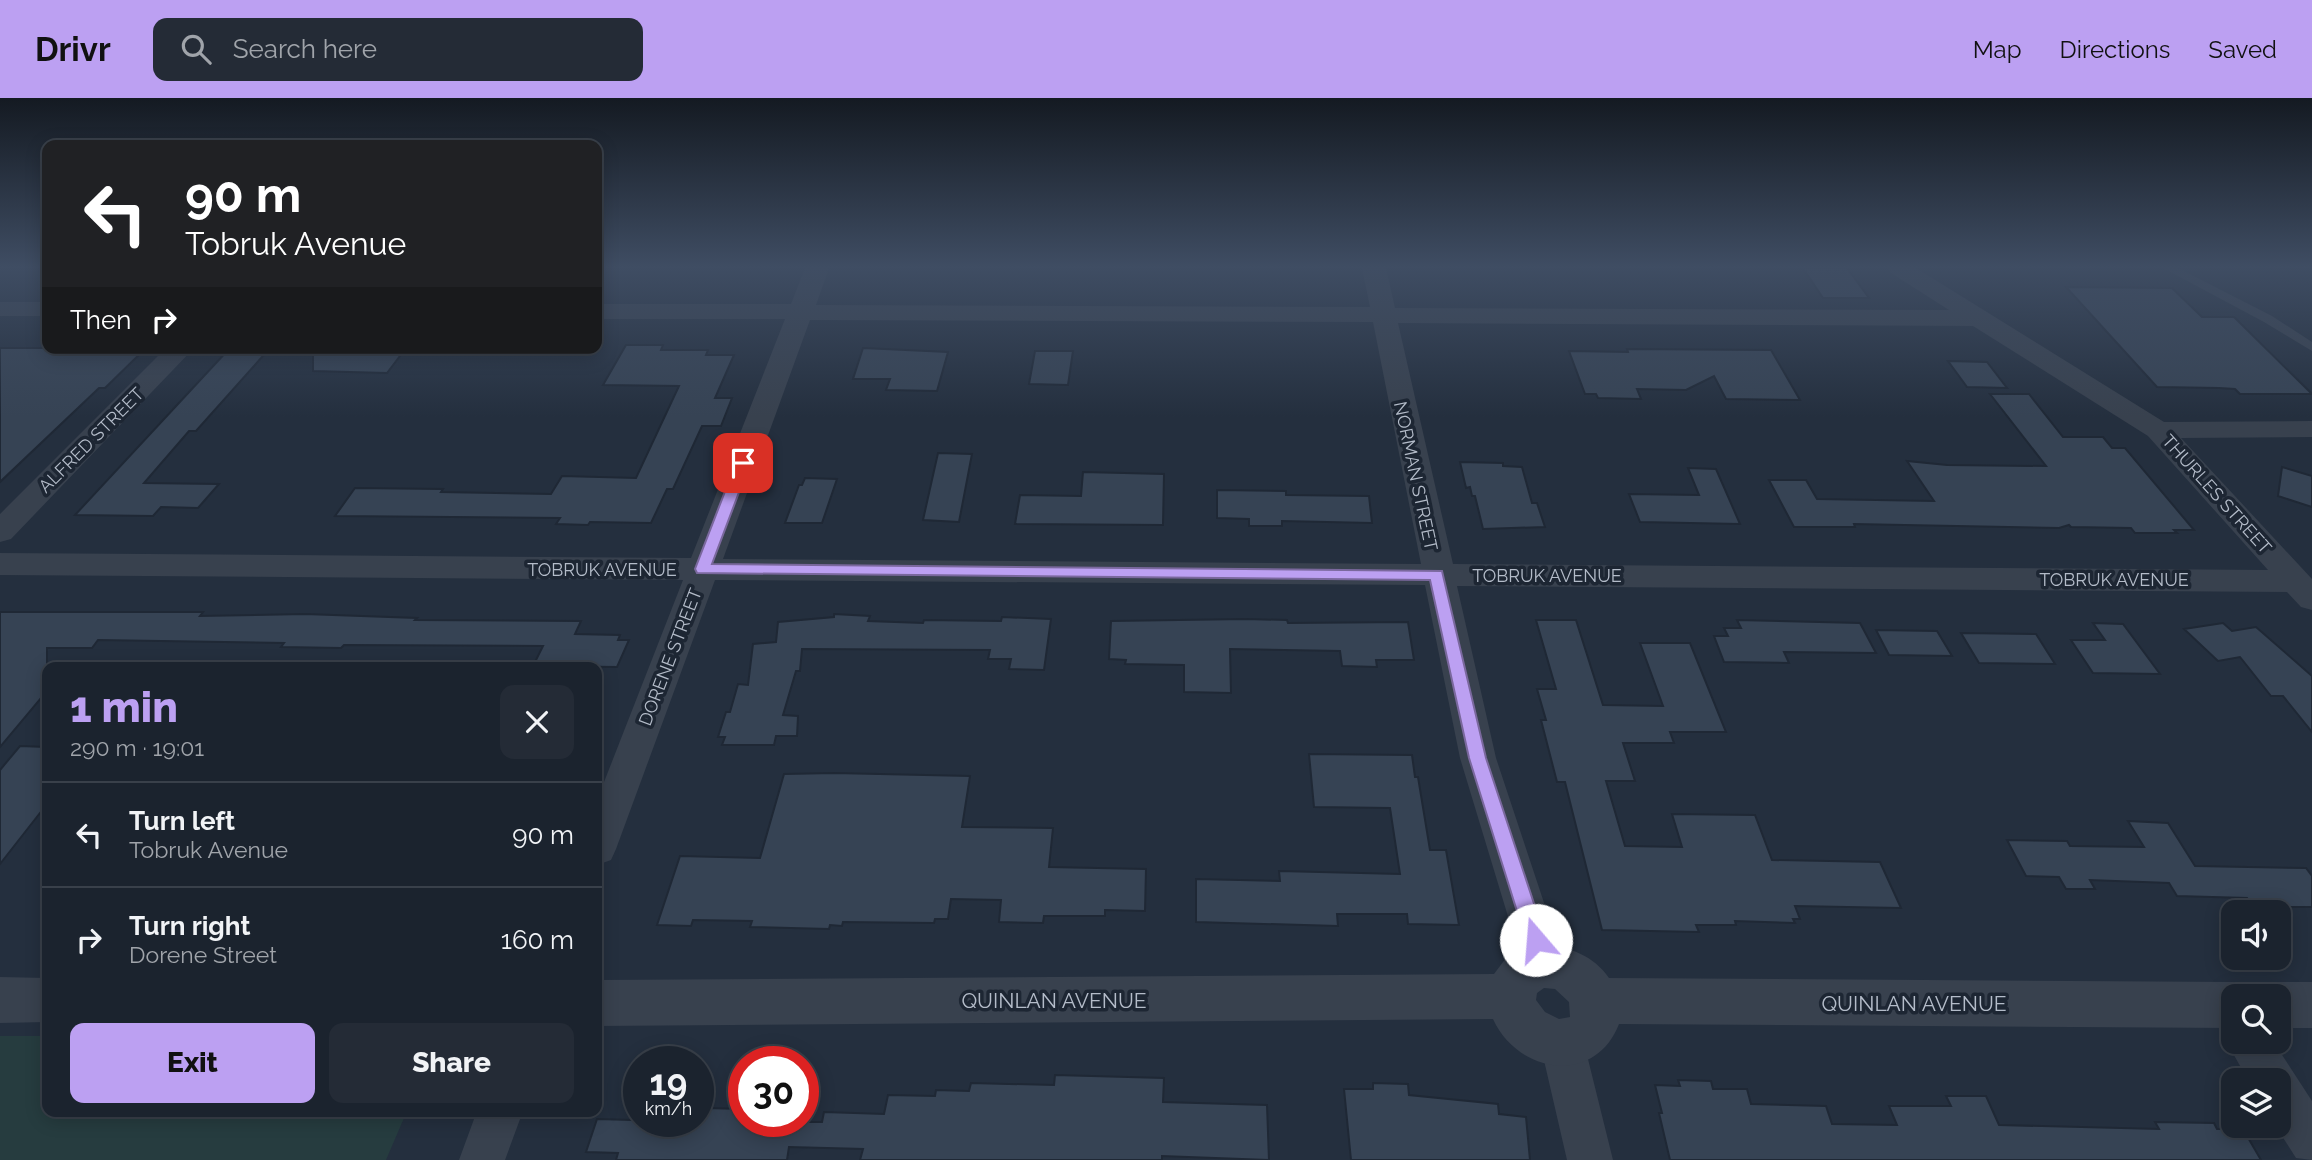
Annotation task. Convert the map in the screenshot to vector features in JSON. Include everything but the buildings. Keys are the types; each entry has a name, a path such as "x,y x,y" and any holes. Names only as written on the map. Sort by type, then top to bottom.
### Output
{"street":[{"name":"DORENE STREET","path":"602,836 799,318"},
{"name":"NORMAN STREET","path":"1384,318 1437,575 1527,981"},
{"path":"1891,318 1978,318"},
{"name":"THURLES STREET","path":"1978,318 2158,429 2304,590"},
{"name":"ALFRED STREET","path":"0,532 175,354"},
{"path":"2158,429 2312,429"},
{"name":"TOBRUK AVENUE","path":"0,564 1437,575 2304,590"},
{"path":"1557,967 1581,980 1595,1001 1597,1014 1594,1026 1576,1041 1562,1043 1547,1040 1521,1022 1513,1010 1527,981 1557,967"},
{"name":"QUINLAN AVENUE","path":"602,1003 1527,981"},
{"path":"0,1000 42,1000"},
{"name":"QUINLAN AVENUE","path":"1595,1001 2221,1017"},
{"path":"2291,1005 2312,1005"},
{"path":"1562,1043 1590,1160"},
{"path":"2291,1109 2312,1142"},
{"path":"482,1160 498,1117"}],"lane":[{"path":"2264,318 2312,347"}],"green space":[{"path":"0,1036 42,1036 42,1117 404,1117 386,1160 0,1160"}],"route":[{"path":"743,463 703,569 1437,575 1478,758 1536,940"}]}
